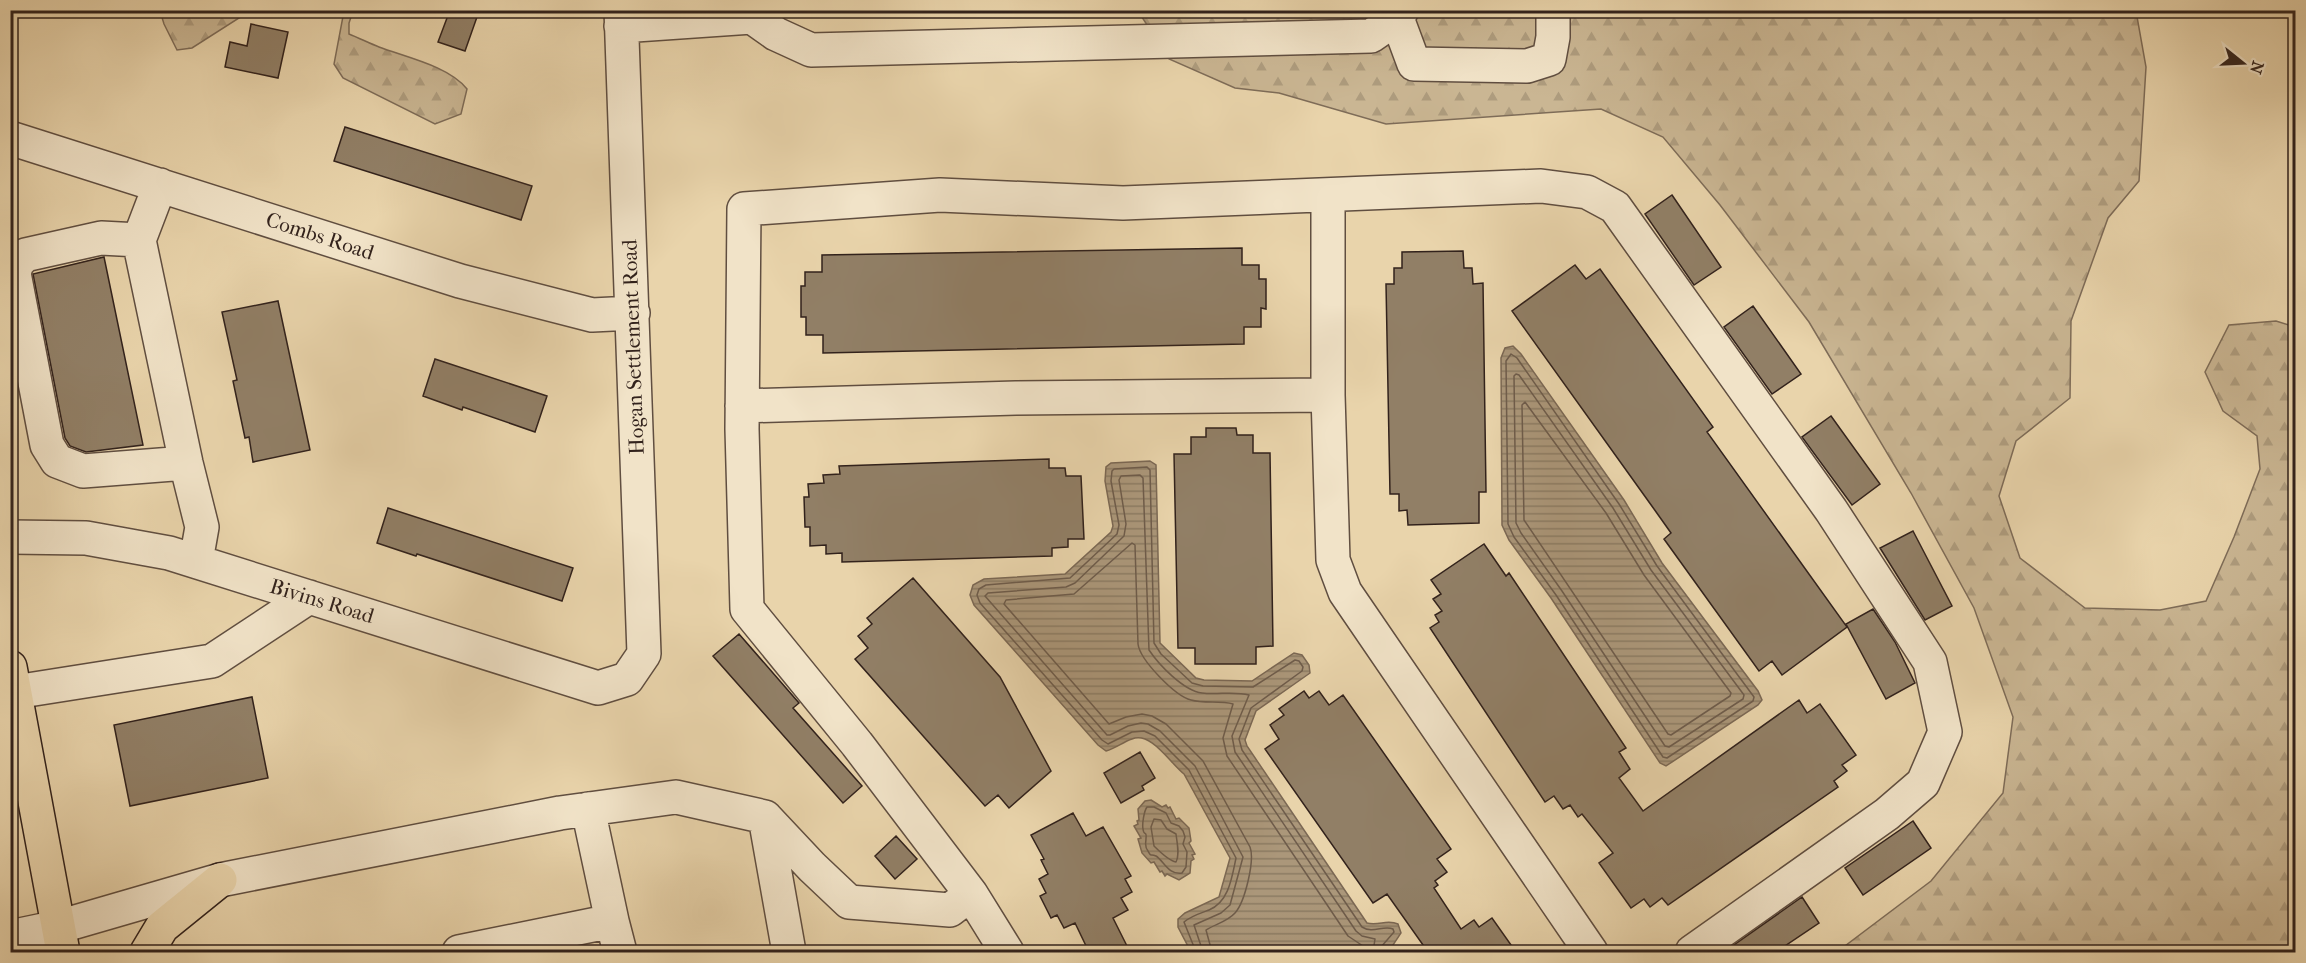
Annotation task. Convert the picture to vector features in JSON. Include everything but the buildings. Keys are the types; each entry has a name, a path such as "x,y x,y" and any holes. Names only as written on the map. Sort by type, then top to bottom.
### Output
{"main road":[{"path":"13,680 60,940"},
{"path":"147,952 162,927 220,880"}],"street":[{"path":"621,18 753,13 776,34 811,50 1371,36 1397,12 1414,64 1527,66 1549,59 1553,37 1552,10"},
{"name":"Hogan Settlement Road","path":"621,18 644,654 627,679"},
{"name":"Combs Road","path":"10,138 460,281 592,315 633,313"},
{"path":"160,185 139,240 186,463 202,527 196,561"},
{"path":"1007,952 971,894 857,744 747,609 742,406 744,209 940,195 1123,203 1541,186 1587,192 1615,207 1831,510 1930,662 1945,732 1923,783 1887,814 1692,952"},
{"path":"1328,195 1328,395 1333,560 1345,592 1591,952"},
{"path":"139,240 101,238 25,255 16,263 17,318 47,445 57,461 83,471 186,463"},
{"path":"742,406 1016,398 1328,395"},
{"name":"Bivins Road","path":"10,537 86,538 169,553 598,688 627,679"},
{"path":"13,680 212,661 309,597"},
{"path":"10,937 60,940 220,880 588,809 676,796 765,817 849,902 950,910 971,894"},
{"path":"588,809 620,952"},
{"path":"765,817 789,952"},
{"path":"472,951 520,946 612,921"}],"green space":[{"path":"160,10 250,11 192,48 177,50"},
{"path":"344,11 353,11 349,23 349,34 438,68 459,81 467,89 461,114 435,124 343,78 334,64"},
{"path":"1138,11 2136,11 2146,67 2139,181 2108,218 2071,321 2070,398 2016,441 1999,496 2020,558 2085,608 2160,610 2206,601 2260,469 2257,436 2223,411 2205,372 2229,325 2276,321 2295,327 2295,952 1837,952 1931,881 2003,793 2013,717 1974,608 1911,493 1809,322 1720,205 1663,137 1601,109 1386,124 1279,93 1235,88 1169,59"}],"water":[{"path":"1513,346 1521,354 1624,500 1662,563 1758,691 1762,700 1758,705 1666,766 1660,763 1551,598 1509,540 1502,525 1501,358 1505,348"},
{"path":"1150,461 1156,465 1160,643 1196,678 1204,680 1252,681 1294,653 1302,655 1309,665 1310,673 1256,711 1245,740 1367,923 1398,924 1401,933 1393,945 1383,952 1191,952 1178,927 1178,919 1185,913 1219,897 1230,858 1184,774 1160,749 1146,740 1132,739 1106,751 1098,745 974,605 970,595 973,585 984,579 1065,574 1111,532 1113,526 1105,481 1106,467 1111,463"},
{"path":"1151,800 1162,807 1166,805 1170,807 1176,819 1179,818 1189,828 1191,841 1189,843 1195,854 1192,855 1194,859 1191,861 1190,873 1179,880 1167,874 1165,876 1154,862 1151,863 1142,853 1138,839 1141,838 1134,826 1139,820 1138,809 1145,801"}]}
